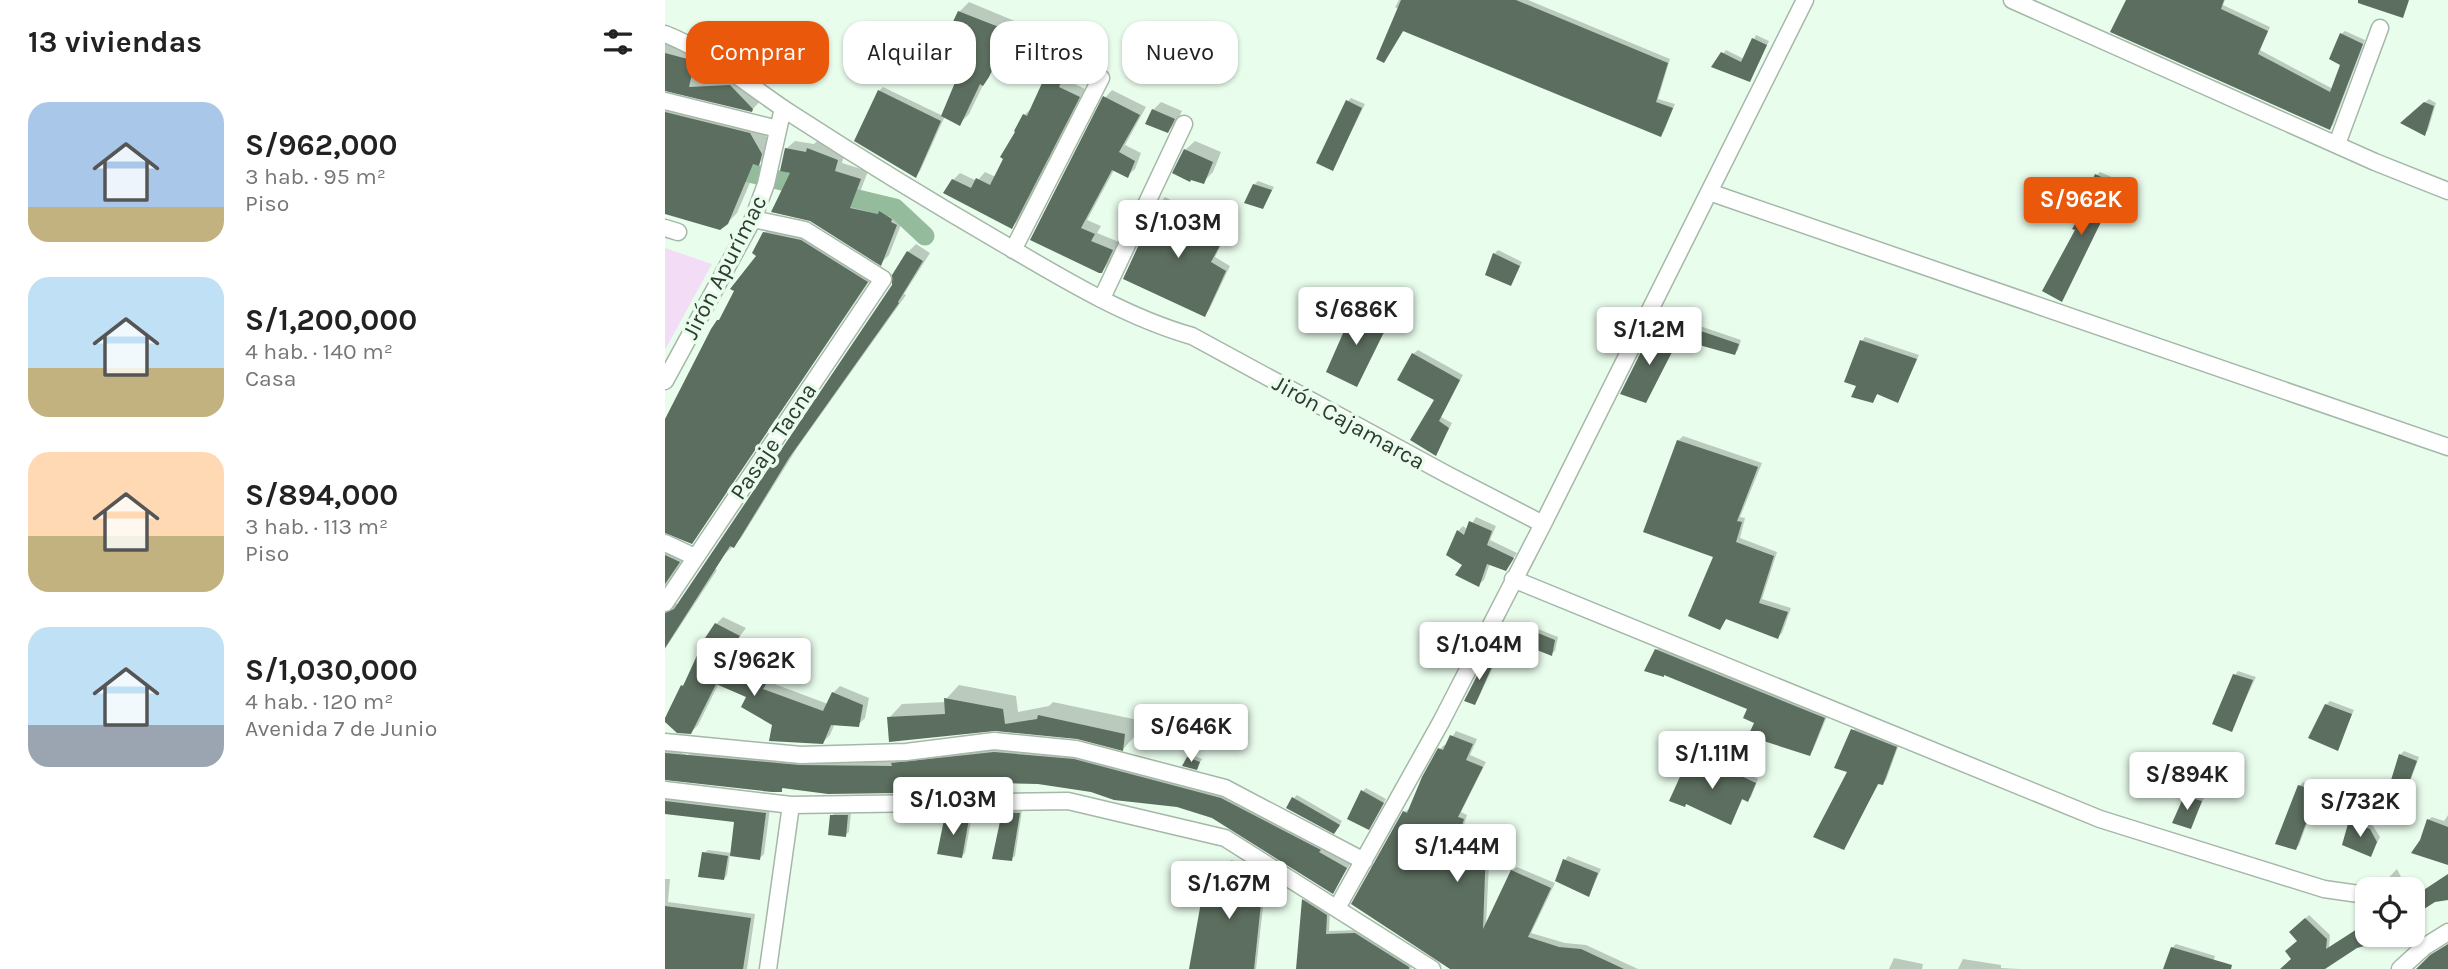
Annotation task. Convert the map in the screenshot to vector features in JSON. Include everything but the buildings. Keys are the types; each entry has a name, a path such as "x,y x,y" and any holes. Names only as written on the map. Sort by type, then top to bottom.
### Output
{"street":[{"path":"1337,908 1441,722 1805,0"},
{"path":"2012,0 2448,191"},
{"path":"2337,144 2380,28"},
{"name":"Jirón Cajamarca","path":"665,34 692,45 907,188 1013,250 1154,325 1192,335 1543,524"},
{"path":"1013,250 1098,84"},
{"path":"665,101 778,129"},
{"name":"Jirón Apurímac","path":"665,381 754,219 766,184 783,108"},
{"path":"1102,298 1184,124"},
{"path":"1709,192 2448,447"},
{"name":"Pasaje Tacna","path":"665,603 883,279 805,230 754,219"},
{"path":"665,543 695,557"},
{"path":"1513,579 2100,819 2325,889 2355,893"},
{"path":"665,742 801,755 906,752 994,741 1076,749 1225,788 1364,861"},
{"path":"665,790 791,805 1068,801 1225,838 1432,969"},
{"path":"768,969 791,805"},
{"path":"2400,969 2424,947 2448,932"}],"shaded area":[{"path":"665,248 712,264 665,350"}],"waterway":[{"path":"724,167 895,208 925,236"}]}
